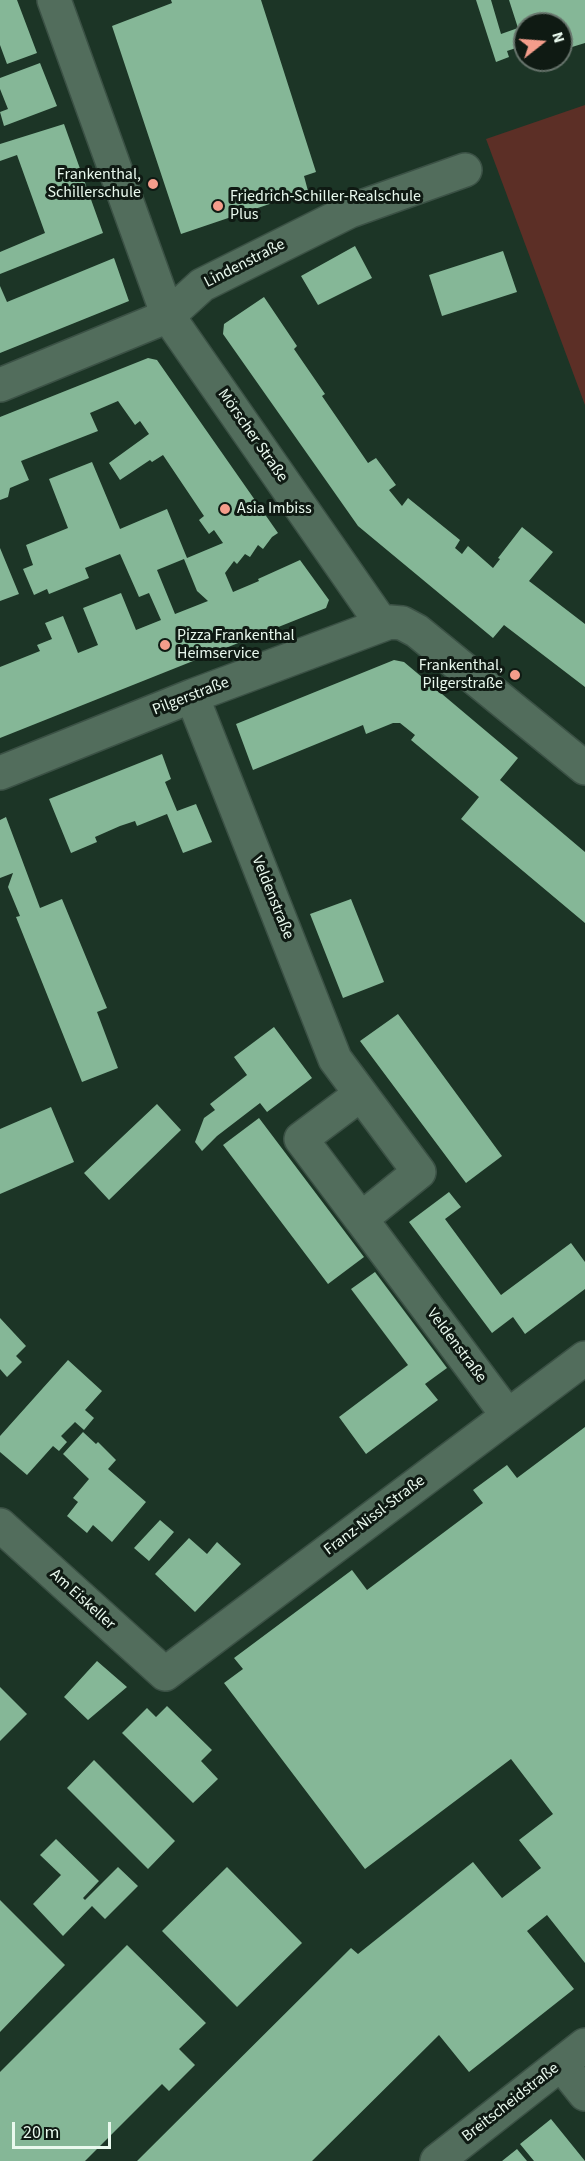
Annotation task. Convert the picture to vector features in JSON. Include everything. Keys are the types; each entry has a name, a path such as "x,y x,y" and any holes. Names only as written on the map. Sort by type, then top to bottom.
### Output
{"street":[{"name":"Mörscher Straße","path":"54,0 168,316 382,624"},
{"name":"Lindenstraße","path":"0,385 168,316 202,285 350,211 465,170"},
{"path":"382,624 402,623 417,631 585,768"},
{"name":"Pilgerstraße","path":"0,773 192,696 382,624"},
{"name":"Veldenstraße","path":"192,696 335,1059 419,1172 362,1219"},
{"name":"Veldenstraße","path":"361,1094 301,1139 508,1416"},
{"name":"Franz-Nissl-Straße","path":"165,1674 585,1358"},
{"name":"Am Eiskeller","path":"0,1525 165,1674"},
{"path":"573,2054 585,2094"},
{"name":"Breitscheidstraße","path":"437,2161 573,2054"}],"shaded area":[{"path":"585,105 585,405 486,139"}],"building":[{"path":"0,0 17,0 37,53 7,64 0,45"},
{"path":"171,0 261,0 316,172 304,176 308,191 181,234 112,26 172,3"},
{"path":"476,0 491,0 501,34 513,30 513,49 507,51 509,57 496,62"},
{"path":"509,0 585,0 585,43 573,47 573,12 513,12"},
{"path":"40,63 57,106 4,126 0,112 8,109 0,89 0,78"},
{"path":"64,124 103,233 0,274 0,252 45,233 17,155 0,161 0,144"},
{"path":"355,246 372,278 318,305 301,276"},
{"path":"503,251 517,292 442,316 429,275"},
{"path":"114,258 129,301 0,353 0,286 7,302"},
{"path":"264,297 297,346 294,349 325,394 322,396 368,463 376,458 396,485 389,490 402,506 408,498 460,540 455,548 462,554 468,546 493,568 522,527 553,552 529,581 585,624 585,687 504,625 493,638 358,526 223,334 224,324"},
{"path":"148,358 157,360 278,533 263,549 258,545 250,557 245,554 237,564 234,561 225,573 233,592 300,560 329,600 326,608 0,738 0,667 40,651 37,645 52,639 45,623 63,616 78,653 98,645 83,608 121,593 136,630 161,620 149,593 139,597 120,554 85,568 89,578 49,594 47,589 34,595 23,569 33,565 26,545 68,528 49,479 92,462 120,529 167,509 187,558 223,543 214,530 209,534 199,520 204,516 163,455 152,462 150,460 120,480 109,463 149,434 140,421 135,425 118,401 90,413 98,431 21,461 29,480 10,488 8,497 0,500 0,417","holes":["184,559 197,591 208,601 175,614 157,570"]},
{"path":"0,548 19,594 0,601"},
{"path":"394,660 404,662 518,758 500,780 585,852 585,923 461,819 479,797 411,740 415,735 400,723 393,723 366,734 363,725 253,770 236,724"},
{"path":"162,754 171,779 165,782 177,811 196,804 212,842 183,853 167,814 137,826 135,821 120,826 95,837 97,842 71,853 49,799"},
{"path":"6,817 40,908 62,899 107,1008 97,1012 118,1068 82,1082 16,917 20,916 8,887 13,873 0,878 0,820"},
{"path":"351,899 384,982 343,998 310,914"},
{"path":"398,1014 502,1156 466,1183 360,1041"},
{"path":"274,1027 312,1078 267,1112 260,1103 217,1136 202,1151 195,1142 204,1118 215,1110 210,1104 247,1075 234,1057"},
{"path":"157,1104 181,1130 109,1200 84,1173"},
{"path":"51,1107 74,1162 0,1194 0,1129"},
{"path":"259,1118 364,1257 328,1284 223,1145"},
{"path":"449,1192 461,1207 445,1219 501,1295 571,1243 585,1262 585,1289 525,1334 513,1317 492,1333 409,1222"},
{"path":"375,1272 447,1368 425,1384 438,1400 366,1454 339,1417 408,1365 351,1289"},
{"path":"0,1318 26,1346 16,1356 22,1362 7,1377 0,1369"},
{"path":"68,1360 102,1391 85,1410 94,1418 84,1430 75,1422 61,1436 67,1442 59,1451 53,1446 27,1475 0,1452 0,1436"},
{"path":"585,1427 585,1963 547,1915 527,1931 574,1989 469,2072 439,2035 312,2161 137,2161 351,1948 358,1954 473,1862 502,1898 541,1868 519,1840 553,1814 511,1759 365,1869 224,1683 243,1669 234,1658 352,1570 367,1590 483,1503 473,1490 507,1465 517,1478"},
{"path":"83,1432 96,1444 98,1442 116,1460 108,1469 146,1502 112,1542 93,1525 87,1533 67,1516 78,1502 73,1498 89,1479 63,1454"},
{"path":"160,1520 174,1532 149,1561 134,1548"},
{"path":"189,1538 207,1554 217,1542 241,1564 195,1612 155,1574"},
{"path":"97,1661 127,1687 88,1720 64,1697"},
{"path":"0,1687 27,1714 0,1741"},
{"path":"167,1706 212,1750 201,1761 218,1779 193,1803 122,1733 147,1708 156,1717"},
{"path":"94,1760 175,1841 148,1869 67,1788"},
{"path":"56,1839 99,1881 83,1898 85,1900 118,1867 138,1886 105,1919 92,1906 63,1936 33,1904 61,1875 40,1855"},
{"path":"227,1867 302,1943 237,2007 162,1931"},
{"path":"0,1900 65,1965 0,2032"},
{"path":"127,1945 206,2023 179,2049 195,2065 169,2091 162,2084 85,2161 0,2161 0,2072"},
{"path":"551,2119 585,2161 534,2161 520,2144"},
{"path":"517,2149 527,2161 502,2161"}],"place":[{"name":"Frankenthal, Schillerschule","path":"153,184"},
{"name":"Friedrich-Schiller-Realschule Plus","path":"218,206"},
{"name":"Asia Imbiss","path":"225,509"},
{"name":"Pizza Frankenthal Heimservice","path":"165,645"},
{"name":"Frankenthal, Pilgerstraße","path":"515,675"}]}
